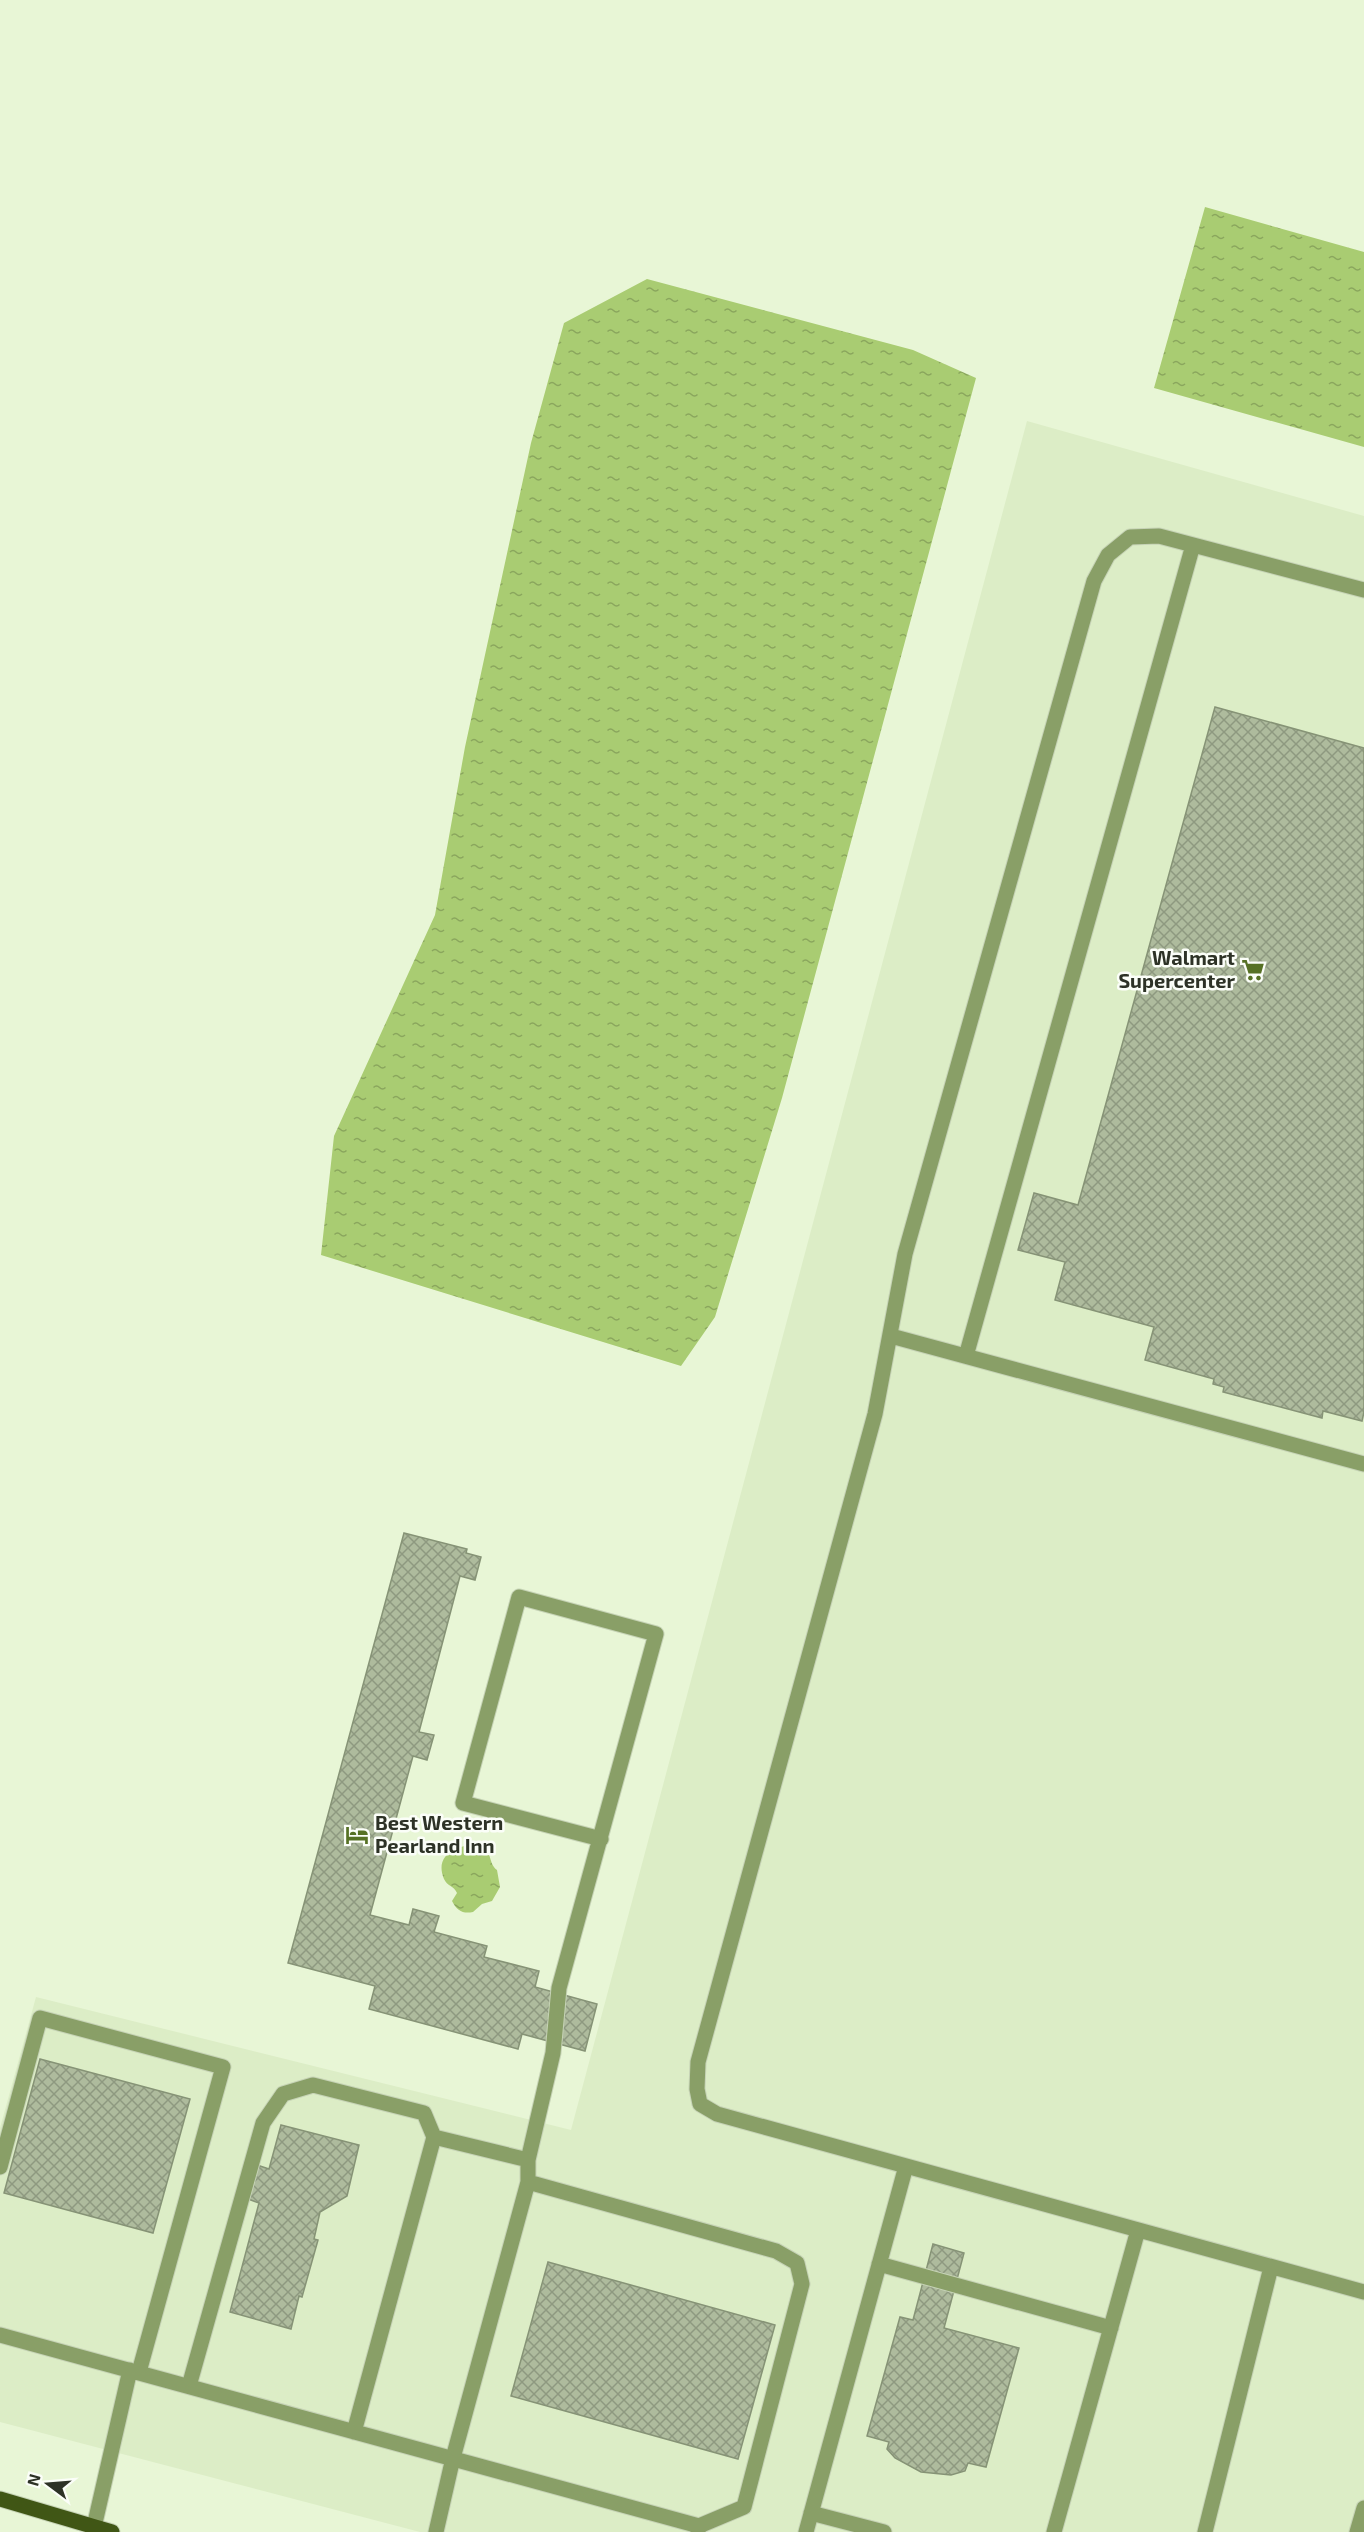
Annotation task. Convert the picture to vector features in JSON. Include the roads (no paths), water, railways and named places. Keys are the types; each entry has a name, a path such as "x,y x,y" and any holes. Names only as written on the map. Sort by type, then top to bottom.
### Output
{"main road":[{"path":"0,2499 112,2532"}],"lane":[{"path":"1364,590 1159,536 1130,537 1108,555 1094,581 905,1254 875,1414 698,2062 697,2089 700,2104 717,2114 1364,2292"},
{"path":"966,1356 1193,545"},
{"path":"891,1336 1364,1464"},
{"path":"436,2532 453,2458 528,2182 528,2160 554,2054 559,1988 601,1839 656,1634 519,1597 463,1803 601,1839"},
{"path":"0,2167 40,2018 223,2067 134,2371 93,2527"},
{"path":"189,2386 263,2123 283,2094 313,2085 424,2113 434,2138 354,2432"},
{"path":"434,2138 528,2160"},
{"path":"806,2532 906,2166"},
{"path":"0,2335 453,2458 699,2529 744,2507 802,2284 797,2263 776,2251 528,2182"},
{"path":"1054,2532 1138,2230"},
{"path":"879,2264 1111,2328"},
{"path":"1205,2532 1271,2267"},
{"path":"1357,2532 1364,2508"},
{"path":"812,2513 884,2532"}],"water":[{"path":"1205,207 1364,252 1364,447 1154,388"},
{"path":"647,279 913,350 976,378 782,1098 715,1317 681,1366 321,1255 334,1136 435,915 465,747 531,443 564,323"},
{"path":"481,1844 485,1847 497,1870 500,1887 492,1901 482,1904 473,1912 466,1913 458,1909 452,1901 457,1893 444,1879 442,1863 446,1856 458,1848"}],"place":[{"name":"Walmart Supercenter","path":"1253,970"},
{"name":"Best Western Pearland Inn","path":"357,1835"}]}
